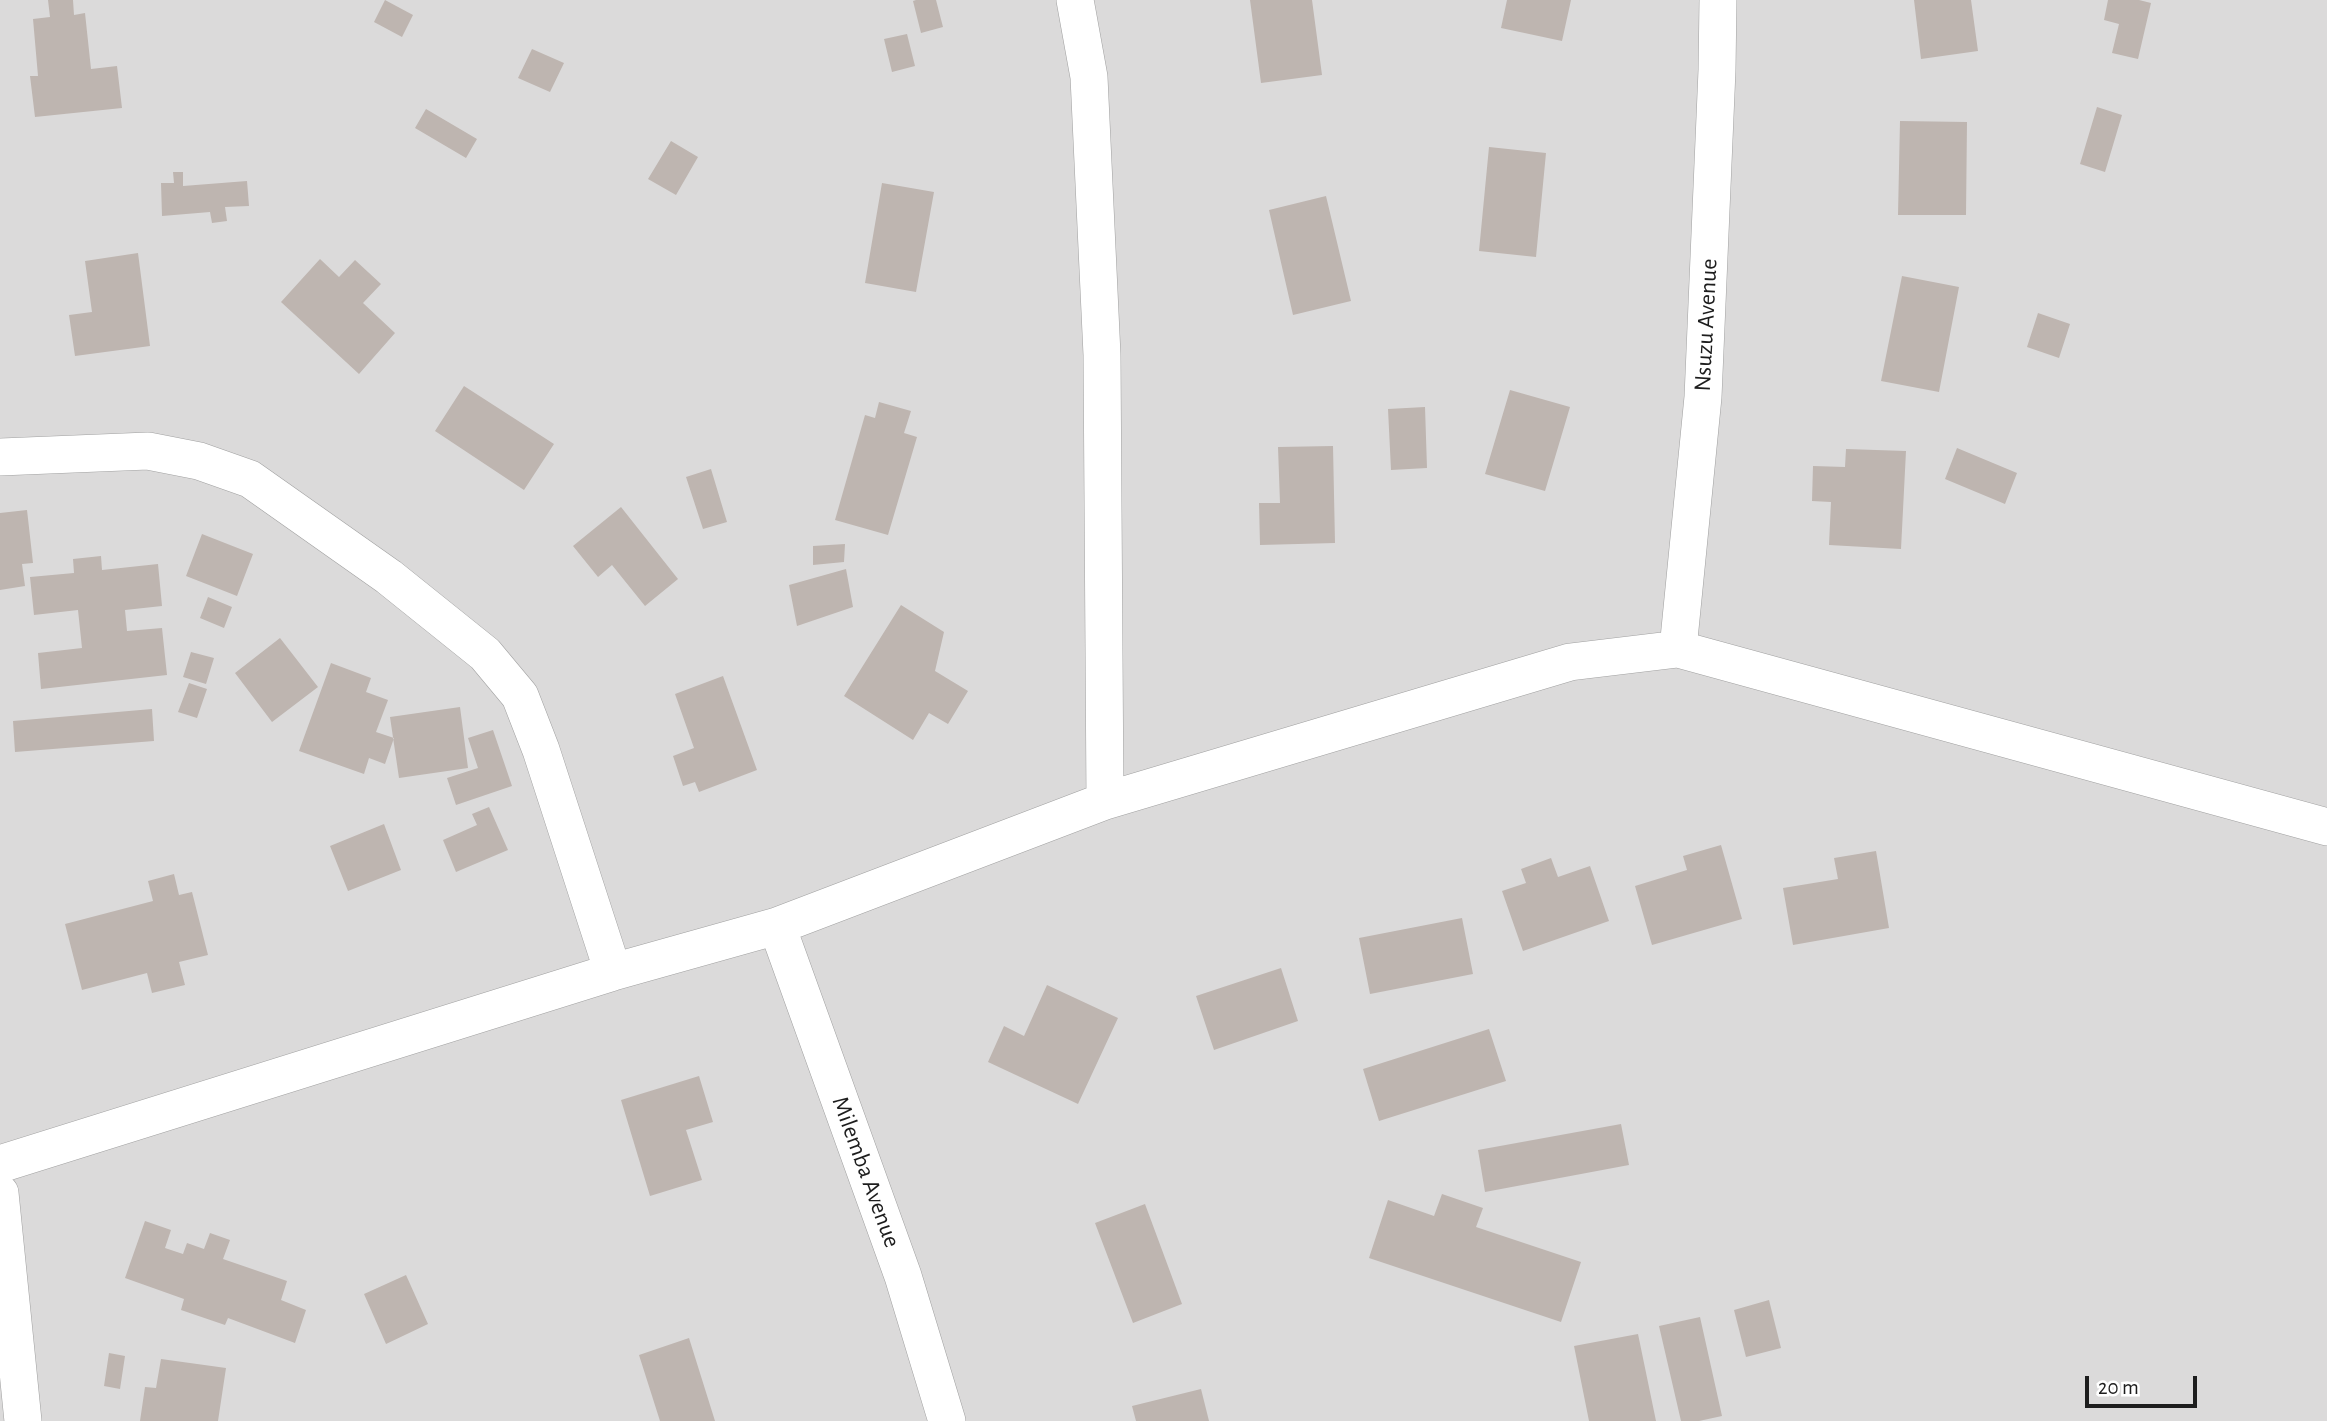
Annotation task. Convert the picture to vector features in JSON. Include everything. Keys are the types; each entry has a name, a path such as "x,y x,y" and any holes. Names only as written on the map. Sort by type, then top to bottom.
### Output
{"street":[{"path":"1075,0 1089,77 1102,355 1105,802"},
{"name":"Nsuzu Avenue","path":"1678,649 1703,397 1718,0"},
{"path":"0,457 148,451 199,461 250,479 389,578 485,654 520,696 541,750 613,972"},
{"path":"0,1164 613,972 777,926 1105,802 1570,662 1678,649 2327,827"},
{"name":"Milemba Avenue","path":"777,926 903,1276 947,1421"},
{"path":"0,1193 23,1421"}],"shaded area":[{"path":"0,0 2327,0 2327,1421 0,1421"}],"building":[{"path":"48,0 73,0 74,15 85,13 91,69 117,66 122,108 35,117 30,76 38,76 33,19 50,17"},
{"path":"385,0 413,15 402,37 374,22"},
{"path":"936,0 943,27 921,33 913,1"},
{"path":"1250,0 1312,0 1322,75 1261,83"},
{"path":"1507,0 1571,0 1562,41 1501,28"},
{"path":"1914,0 1971,0 1978,51 1921,59"},
{"path":"2108,0 2139,0 2151,3 2138,59 2112,53 2119,24 2104,20"},
{"path":"907,34 915,66 892,72 884,39"},
{"path":"532,49 564,63 550,92 518,78"},
{"path":"2097,107 2122,115 2105,172 2080,164"},
{"path":"426,109 477,139 466,158 415,128"},
{"path":"1900,121 1967,122 1966,215 1898,215"},
{"path":"671,141 698,157 676,195 648,179"},
{"path":"1489,147 1546,153 1536,257 1479,251"},
{"path":"173,172 183,172 183,186 247,181 249,206 225,207 227,221 212,223 210,212 162,216 161,183 174,183"},
{"path":"882,183 934,192 916,292 865,283"},
{"path":"1326,196 1351,301 1293,315 1269,210"},
{"path":"138,253 150,346 75,356 69,315 92,312 85,261"},
{"path":"320,259 339,277 355,260 381,284 363,303 395,333 359,374 281,302"},
{"path":"1902,276 1959,287 1939,392 1881,381"},
{"path":"2038,313 2070,324 2059,358 2027,347"},
{"path":"464,386 554,444 524,490 435,431"},
{"path":"1510,390 1570,407 1545,491 1485,474"},
{"path":"879,402 911,411 904,433 917,437 888,535 835,520 865,415 875,418"},
{"path":"1425,407 1427,468 1391,470 1388,409"},
{"path":"1333,446 1335,543 1260,545 1259,503 1280,503 1278,447"},
{"path":"1957,448 2017,473 2005,504 1945,479"},
{"path":"1846,449 1906,451 1901,549 1829,545 1831,502 1812,501 1813,466 1845,467"},
{"path":"711,469 727,522 703,529 686,477"},
{"path":"621,507 678,579 645,606 612,565 598,577 573,546"},
{"path":"27,510 33,563 22,564 25,586 0,590 0,513"},
{"path":"202,534 253,554 237,596 186,576"},
{"path":"845,544 844,562 813,565 813,546"},
{"path":"101,556 102,570 158,564 162,606 125,610 127,631 162,628 167,675 41,689 38,653 82,648 78,610 34,615 30,577 74,573 73,559"},
{"path":"846,569 853,607 797,626 789,585"},
{"path":"208,597 232,607 224,628 200,618"},
{"path":"901,605 944,632 935,671 968,691 948,724 929,713 913,740 844,696"},
{"path":"280,638 318,687 272,722 235,673"},
{"path":"191,652 214,658 206,684 183,677"},
{"path":"331,663 371,678 366,692 388,700 376,732 394,738 385,764 369,758 364,774 299,751"},
{"path":"723,676 757,770 699,792 695,782 683,786 673,756 694,748 675,694"},
{"path":"189,683 207,689 197,718 178,712"},
{"path":"460,707 468,768 399,778 390,717"},
{"path":"152,709 154,741 15,752 13,721"},
{"path":"493,730 512,786 456,805 447,778 478,768 468,738"},
{"path":"489,807 508,850 456,872 443,840 477,825 472,814"},
{"path":"384,824 401,870 348,891 330,846"},
{"path":"1721,845 1742,919 1652,945 1635,886 1687,870 1683,856"},
{"path":"1876,851 1889,928 1793,945 1783,888 1838,879 1834,858"},
{"path":"1551,858 1558,877 1590,866 1609,921 1523,951 1502,891 1526,883 1521,869"},
{"path":"174,874 179,895 192,892 208,955 179,962 185,985 152,993 147,973 82,990 65,924 153,901 148,881"},
{"path":"1462,918 1473,974 1370,994 1359,938"},
{"path":"1281,968 1298,1021 1214,1050 1196,996"},
{"path":"1047,985 1118,1018 1078,1104 988,1062 1004,1026 1024,1036"},
{"path":"1489,1029 1506,1081 1379,1121 1363,1069"},
{"path":"699,1076 713,1122 686,1130 702,1180 650,1196 621,1100"},
{"path":"1621,1124 1629,1165 1485,1192 1478,1150"},
{"path":"1442,1194 1483,1208 1476,1227 1581,1262 1561,1322 1369,1258 1388,1200 1434,1216"},
{"path":"1145,1204 1182,1304 1133,1323 1095,1223"},
{"path":"145,1221 171,1230 165,1248 183,1254 187,1243 204,1249 210,1233 230,1240 223,1259 287,1281 281,1300 306,1310 295,1343 228,1318 225,1325 181,1310 184,1299 125,1278"},
{"path":"406,1275 428,1324 386,1344 364,1294"},
{"path":"1769,1300 1781,1348 1746,1357 1734,1310"},
{"path":"1700,1317 1722,1416 1699,1421 1681,1421 1659,1326"},
{"path":"1638,1334 1656,1421 1589,1421 1574,1346"},
{"path":"689,1338 715,1421 660,1421 639,1355"},
{"path":"109,1353 125,1356 120,1389 104,1386"},
{"path":"161,1359 226,1368 218,1421 140,1421 145,1387 156,1388"},
{"path":"1201,1389 1209,1421 1136,1421 1132,1406"}]}
